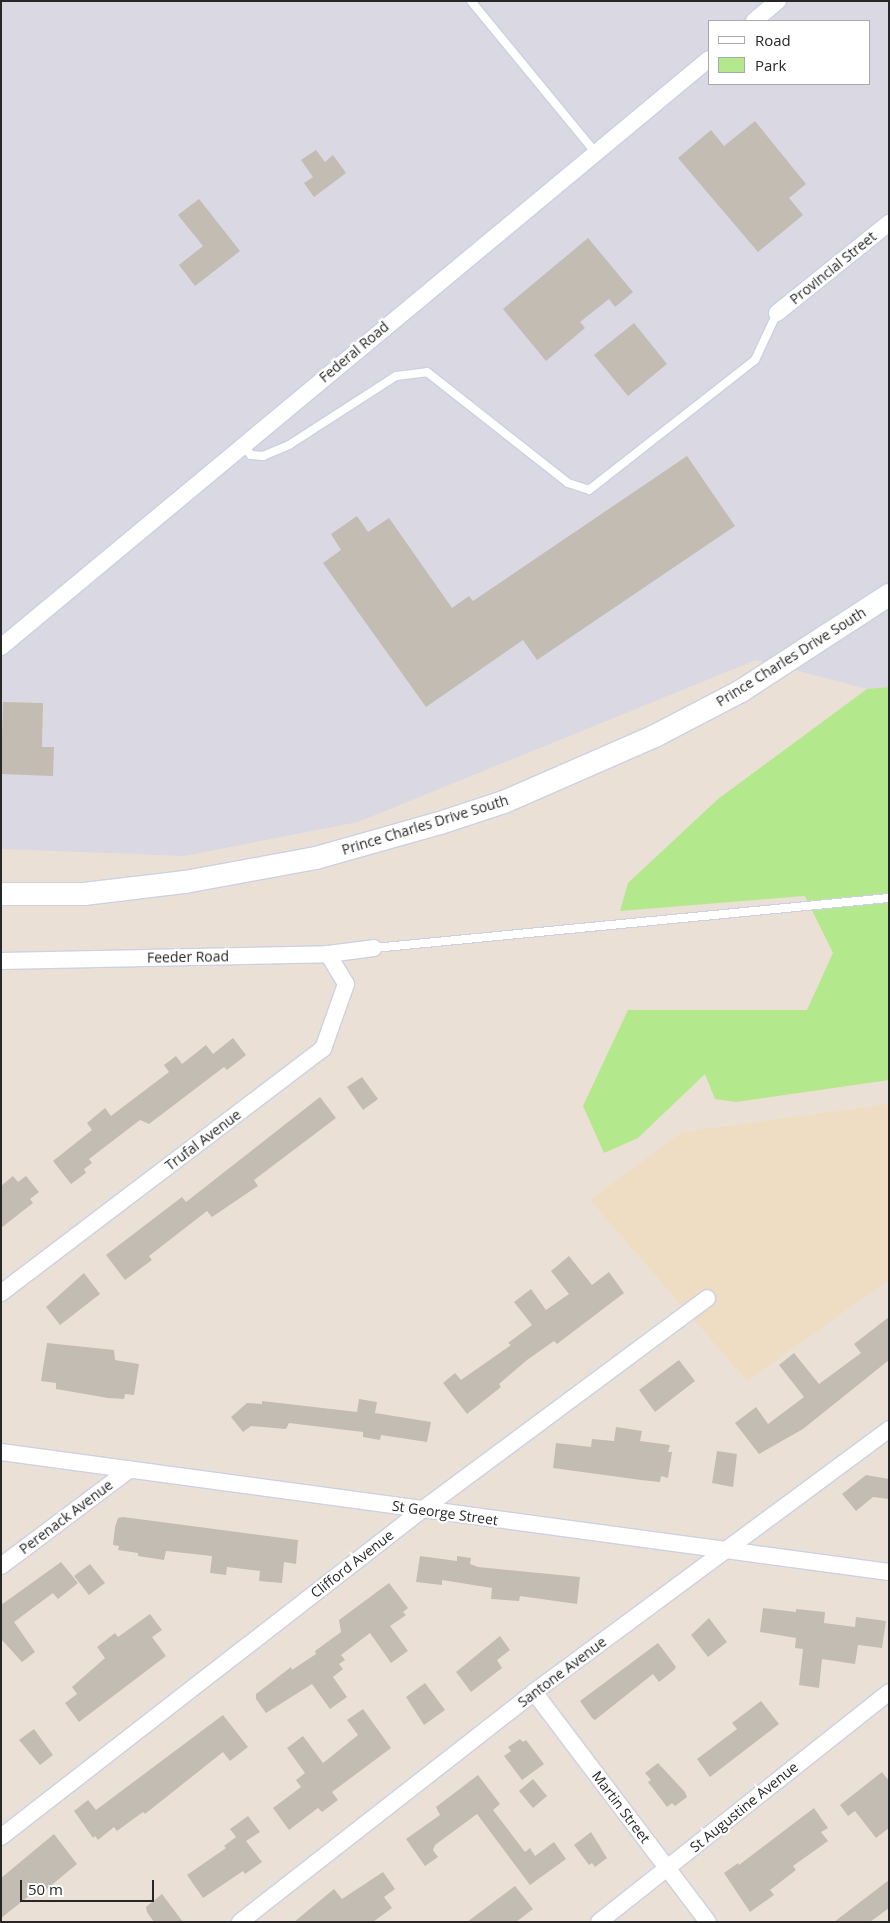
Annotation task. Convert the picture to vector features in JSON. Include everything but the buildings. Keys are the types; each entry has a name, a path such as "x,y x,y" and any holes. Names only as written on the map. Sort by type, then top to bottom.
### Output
{"main road":[{"name":"Prince Charles Drive South","path":"1,894 84,894 186,882 316,858 440,823 504,802 655,736 741,691 889,595"}],"street":[{"path":"755,20 778,1"},
{"name":"Federal Road","path":"1,646 708,59"},
{"name":"Provincial Street","path":"777,313 889,223"},
{"name":"Feeder Road","path":"1,961 328,954 374,948"},
{"name":"Trufal Avenue","path":"1,1293 323,1049 346,984 328,954"},
{"name":"Clifford Avenue","path":"1,1837 422,1510 707,1298"},
{"name":"Santone Avenue","path":"240,1922 534,1692 727,1551 889,1429"},
{"name":"St George Street","path":"1,1452 889,1572"},
{"name":"Perenack Avenue","path":"1,1566 130,1469"},
{"name":"Martin Street","path":"534,1692 708,1922"},
{"name":"St Augustine Avenue","path":"599,1922 889,1692"}],"lane":[{"path":"471,1 595,152"},
{"path":"242,444 250,455 263,456 289,445 396,376 428,372 568,483 590,490 755,360 777,313"},
{"path":"374,948 889,898"}],"shaded area":[{"path":"1,1 889,1 889,687 867,689 756,660 358,822 184,856 1,849"},
{"path":"889,1104 889,1280 747,1381 590,1200 682,1132"}],"green space":[{"path":"889,687 889,1080 736,1102 715,1099 705,1074 638,1138 604,1153 583,1106 628,1010 807,1010 833,953 805,896 620,911 628,883 718,799 867,689"}]}
